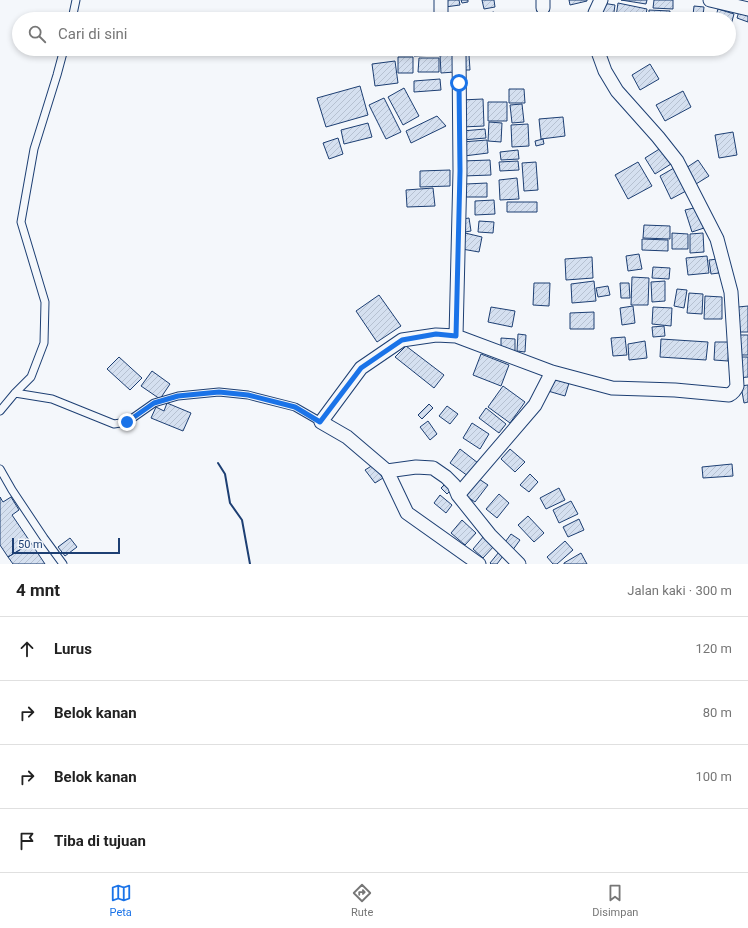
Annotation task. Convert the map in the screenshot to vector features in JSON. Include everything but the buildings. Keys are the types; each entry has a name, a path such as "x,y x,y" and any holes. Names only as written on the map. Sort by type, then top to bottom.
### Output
{"street":[{"path":"441,0 441,12"},
{"path":"595,12 600,0"},
{"path":"710,0 748,9"},
{"path":"456,336 460,171 458,56"},
{"path":"479,564 407,513 386,471 347,437 320,422 361,368 402,340 436,334 456,336 552,372 612,388 674,390 729,395 733,393 737,386 731,292 717,239 677,160 617,90 605,71 600,56"},
{"path":"458,495 535,405 552,372"},
{"path":"386,471 416,467 433,468 446,477 454,486 458,495 490,535 519,564"}],"lane":[{"path":"73,12 76,0"},
{"path":"0,411 31,377 44,343 45,302 21,222 34,149 62,56"},
{"path":"15,393 52,399 114,424 127,422 154,403 178,396 219,392 248,395 295,407 320,422"},
{"path":"0,469 12,490 63,564"}],"wall":[{"path":"218,463 225,474 230,503 242,520 250,564"}],"route":[{"path":"127,422 154,403 178,396 219,392 248,395 295,407 320,422 361,368 402,340 436,334 456,336 460,171 459,83"}]}
